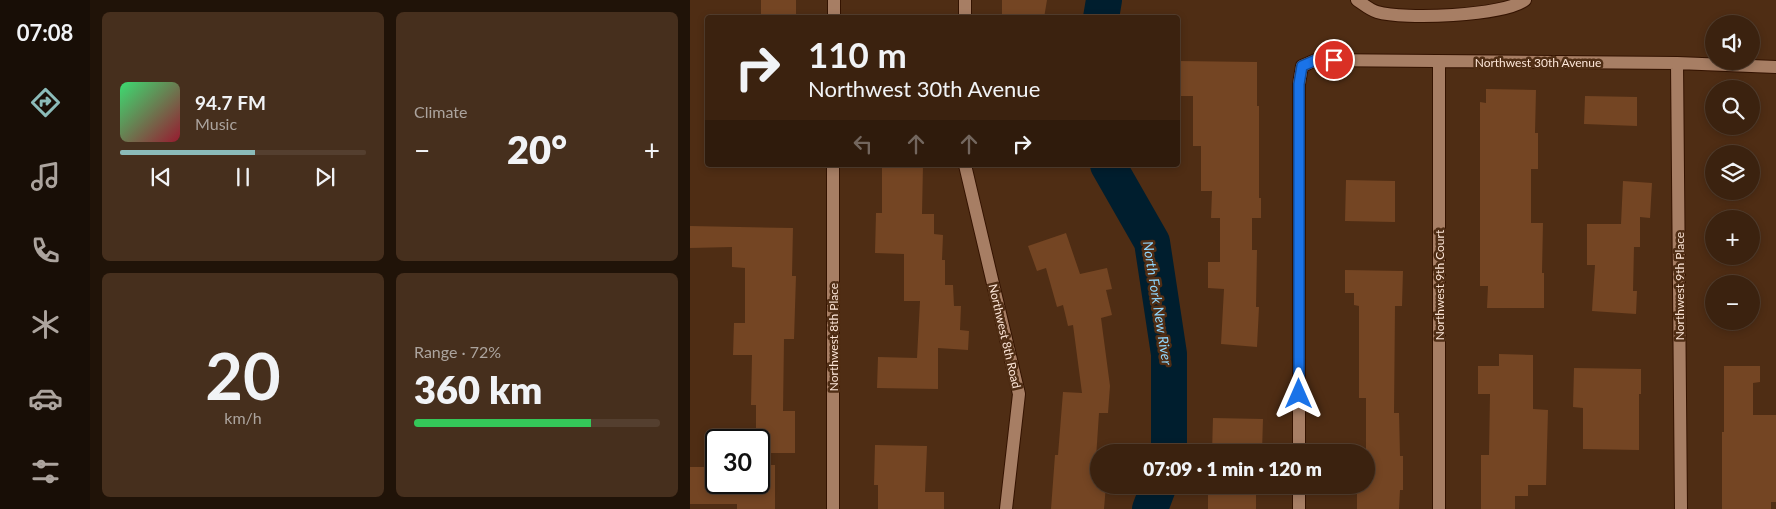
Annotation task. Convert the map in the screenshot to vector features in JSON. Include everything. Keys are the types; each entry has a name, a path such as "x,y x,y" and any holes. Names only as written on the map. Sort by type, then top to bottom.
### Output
{"street":[{"path":"834,0 834,15"},
{"path":"965,0 965,15"},
{"path":"1357,0 1376,12 1413,16 1509,8 1525,0"},
{"name":"Northwest 30th Avenue","path":"1299,444 1299,84 1302,66 1316,60 1677,63 1776,66"},
{"name":"Northwest 9th Court","path":"1439,62 1439,509"},
{"name":"Northwest 9th Place","path":"1677,63 1681,509"},
{"name":"Northwest 8th Place","path":"833,509 834,167"},
{"name":"Northwest 8th Road","path":"965,167 1019,394 1006,509"},
{"path":"1299,494 1299,509"}],"building":[{"path":"761,0 796,0 796,15 761,15"},
{"path":"1002,0 1047,0 1044,15 1002,15"},
{"path":"1180,61 1257,62 1261,218 1252,218 1252,250 1257,250 1256,307 1259,307 1257,347 1221,344 1224,289 1208,288 1208,262 1220,262 1220,218 1211,218 1212,191 1201,191 1201,146 1193,146 1193,96 1180,96"},
{"path":"1486,89 1536,90 1535,133 1538,133 1538,169 1531,169 1531,223 1543,223 1542,273 1544,273 1544,308 1487,308 1488,286 1480,286 1480,102 1486,103"},
{"path":"1585,96 1637,97 1637,126 1584,124"},
{"path":"882,167 923,167 922,214 934,214 934,234 943,235 942,260 945,260 945,285 953,285 954,306 961,306 960,330 969,331 968,350 938,348 938,389 877,388 878,357 917,358 920,301 904,301 904,254 875,253 876,213 882,213"},
{"path":"1346,180 1395,181 1395,222 1345,221"},
{"path":"1623,181 1652,183 1650,218 1640,217 1640,247 1634,247 1633,291 1637,291 1636,314 1592,311 1595,265 1587,265 1587,224 1621,224"},
{"path":"690,226 793,228 792,276 796,276 794,339 784,339 783,411 795,411 795,453 770,453 770,429 756,429 756,405 751,405 752,355 733,355 734,323 745,323 745,268 732,267 732,247 690,248"},
{"path":"1066,233 1080,274 1107,268 1112,289 1106,290 1112,315 1101,318 1110,386 1108,413 1099,413 1097,444 1090,444 1090,494 1105,494 1104,509 1051,509 1055,455 1058,455 1063,392 1082,393 1073,325 1068,326 1063,305 1057,307 1046,268 1037,271 1028,246"},
{"path":"1345,270 1403,271 1402,306 1395,306 1394,413 1399,413 1400,456 1403,456 1403,490 1400,490 1399,509 1357,509 1357,494 1375,494 1375,444 1366,444 1366,398 1359,398 1359,306 1354,305 1354,293 1345,293"},
{"path":"1499,354 1533,355 1533,409 1548,410 1546,485 1528,485 1528,496 1515,496 1515,509 1481,509 1481,455 1489,455 1490,394 1478,394 1478,366 1499,366"},
{"path":"1724,366 1760,366 1760,382 1753,383 1753,415 1776,415 1776,502 1771,502 1771,509 1722,509"},
{"path":"1574,368 1641,369 1639,450 1583,449 1583,408 1573,407"},
{"path":"1213,418 1263,419 1262,444 1212,444"},
{"path":"875,445 927,446 925,492 944,492 944,509 878,509 878,485 874,485"},
{"path":"770,465 775,465 775,509 737,509 737,504 690,504 690,467 705,467 705,494 770,494"},
{"path":"1208,494 1256,494 1256,509 1208,509"}],"waterway":[{"name":"North Fork New River","path":"1102,15 1104,0"},
{"name":"North Fork New River","path":"1109,167 1152,242 1169,354 1169,444"},
{"name":"North Fork New River","path":"1150,509 1156,494"}],"route":[{"path":"1299,394 1299,84 1302,66 1316,60 1334,60"}]}
